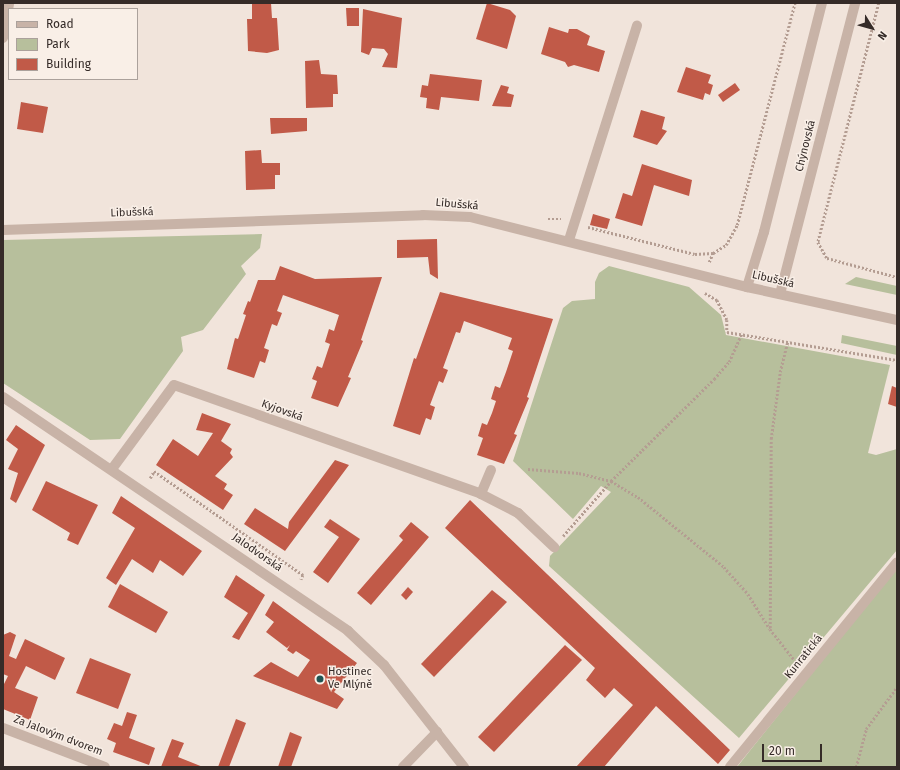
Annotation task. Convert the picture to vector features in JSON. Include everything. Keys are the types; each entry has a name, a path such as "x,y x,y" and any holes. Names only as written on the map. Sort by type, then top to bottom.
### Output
{"street":[{"name":"Chýnovská","path":"747,287 760,246 822,3"},
{"name":"Chýnovská","path":"780,294 855,3"},
{"path":"3,38 8,9"},
{"path":"569,240 637,26"},
{"name":"Libušská","path":"3,230 423,215 470,217 569,240 747,287 897,320"},
{"name":"Kyjovská","path":"112,469 174,385 481,494"},
{"name":"Jalodvorská","path":"3,397 112,469 348,630 384,665 464,767"},
{"path":"491,470 481,494 518,513 554,547"},
{"name":"Kunratická","path":"730,767 897,562"},
{"name":"Za Jalovým dvorem","path":"3,728 105,767"},
{"path":"403,767 437,732"}],"path":[{"path":"879,3 818,242 827,258 897,277"},
{"path":"587,227 695,254 713,253"},
{"path":"554,547 611,481 714,379 729,362 742,333"},
{"path":"770,629 771,439 780,372 788,340"},
{"path":"826,346 897,360"},
{"path":"528,469 579,473 611,481 668,520 724,567 748,594 770,629 789,649 803,677"},
{"path":"856,767 866,729 897,687"}],"green space":[{"path":"262,234 260,248 241,266 246,274 203,330 181,337 183,351 120,439 90,440 3,383 3,240"},
{"path":"609,266 689,287 721,315 726,335 890,365 868,453 876,455 897,449 897,550 739,738 549,566 550,556 611,492 601,486 573,519 513,461 563,308 572,301 595,299 595,282 599,273"},
{"path":"856,277 897,286 897,295 845,284"},
{"path":"842,335 897,346 897,355 841,343"},
{"path":"897,567 897,767 737,767 752,748"}],"building":[{"path":"252,3 271,3 272,18 277,18 279,50 267,53 248,51 247,19 252,19"},
{"path":"487,3 510,10 516,16 507,49 476,39"},
{"path":"346,8 359,8 359,26 347,26"},
{"path":"363,9 402,18 397,68 382,67 388,54 384,49 372,48 369,55 361,52"},
{"path":"549,27 568,33 569,29 577,29 590,36 587,45 605,51 599,72 574,65 568,67 565,62 541,54"},
{"path":"319,60 321,74 337,75 338,94 333,94 333,107 306,108 305,61"},
{"path":"686,67 711,75 708,83 713,85 710,95 705,93 703,100 677,92"},
{"path":"430,74 482,80 479,101 441,97 439,110 426,108 427,98 420,97 422,85 428,86"},
{"path":"735,83 740,90 723,102 718,95"},
{"path":"501,85 509,87 507,93 514,95 511,107 492,106"},
{"path":"21,102 48,107 43,133 17,129"},
{"path":"641,110 665,117 662,129 667,131 657,145 633,137"},
{"path":"270,118 307,118 307,131 271,134"},
{"path":"261,150 262,163 280,163 280,175 275,175 275,189 246,190 245,151"},
{"path":"642,164 692,180 689,196 654,185 642,226 615,218 623,193 632,196"},
{"path":"593,214 610,219 607,229 590,225"},
{"path":"437,239 438,279 430,274 428,257 397,258 397,240"},
{"path":"280,266 315,279 382,277 361,340 363,341 348,377 351,378 338,407 311,398 317,381 312,379 317,366 322,368 330,344 325,342 329,329 334,331 339,315 283,295 277,311 282,313 277,326 272,324 264,348 269,350 265,363 260,361 254,378 227,369 235,338 238,339 246,315 243,314 248,301 250,302 258,280 275,280"},
{"path":"440,292 553,319 527,397 529,398 514,434 517,435 504,464 477,455 483,438 478,436 482,423 487,425 492,413 496,401 491,399 495,386 500,388 506,372 513,351 508,349 512,338 464,321 460,333 456,332 443,368 448,370 443,383 439,381 430,405 435,407 431,420 426,418 420,435 393,426 414,358 416,359"},
{"path":"892,386 897,388 897,407 888,404"},
{"path":"202,413 231,424 221,441 232,449 230,453 233,457 215,476 227,484 224,489 233,495 223,510 156,465 173,439 198,456 213,433 196,430"},
{"path":"16,425 45,445 16,503 10,499 18,473 8,469 18,449 6,440"},
{"path":"335,460 349,465 285,551 244,524 255,508 288,529 289,522"},
{"path":"46,481 98,505 78,545 67,540 70,533 32,510"},
{"path":"121,496 202,551 183,576 160,560 153,573 132,559 116,585 106,578 135,528 112,513"},
{"path":"470,500 730,750 718,764 656,706 604,767 576,767 633,705 614,688 605,698 586,680 595,668 445,528"},
{"path":"330,519 360,539 328,583 313,572 339,537 324,527"},
{"path":"411,522 429,537 371,605 357,593 403,540 399,536"},
{"path":"236,575 265,595 239,640 232,637 248,613 224,597"},
{"path":"120,584 168,612 156,633 108,607"},
{"path":"408,587 413,592 406,600 401,595"},
{"path":"492,590 507,602 434,677 421,664"},
{"path":"273,601 357,663 334,692 344,699 337,709 253,676 271,662 298,677 310,660 296,651 293,654 287,650 290,645 287,648 266,632 274,622 265,615"},
{"path":"10,632 16,635 9,656 16,659 25,639 65,658 55,680 26,666 15,688 38,697 30,720 3,709 3,686 8,676 3,674 3,635"},
{"path":"565,645 582,660 494,752 478,737"},
{"path":"90,658 131,674 118,709 76,693"},
{"path":"127,712 137,715 129,738 155,748 149,765 113,752 116,743 107,739 114,723 122,726"},
{"path":"236,719 246,723 229,767 218,767"},
{"path":"290,732 302,737 291,767 278,767"},
{"path":"172,739 184,743 178,757 203,767 161,767"}],"place":[{"name":"Hostinec Ve Mlýně","path":"320,679"}]}
